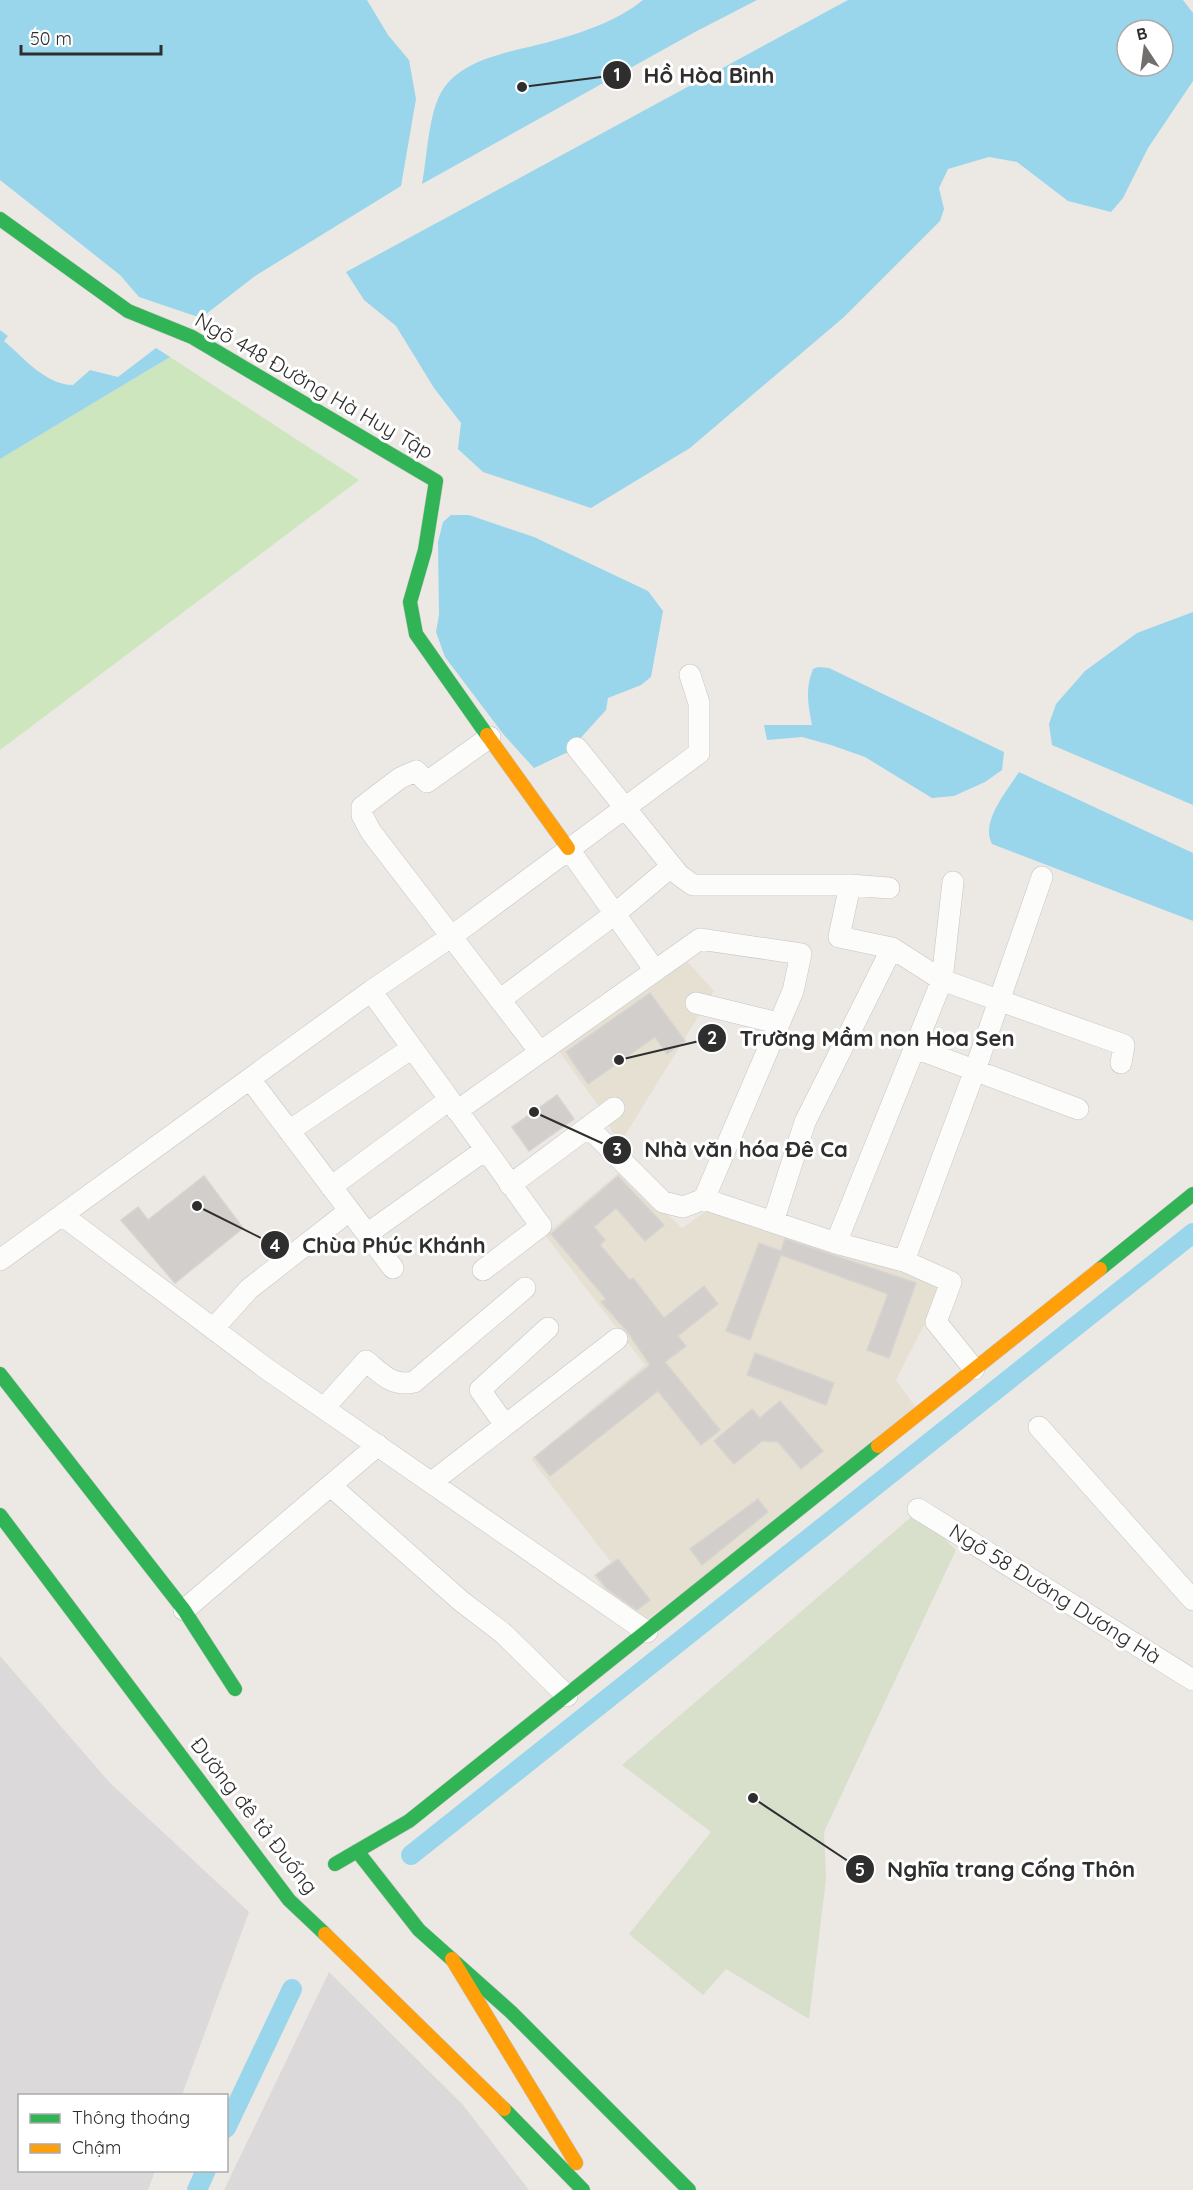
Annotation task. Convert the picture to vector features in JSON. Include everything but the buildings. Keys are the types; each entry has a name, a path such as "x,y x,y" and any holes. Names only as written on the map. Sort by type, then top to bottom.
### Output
{"street":[{"name":"Ngõ 448 Đường Hà Huy Tập","path":"0,219 128,311 192,337 436,481 425,550 410,602 416,633 568,848"},
{"path":"0,1260 371,991 452,936 699,753 699,703 690,675"},
{"path":"490,736 427,782 416,771 400,778 362,807 362,815 370,832 540,1052"},
{"path":"577,748 672,866 693,885 850,885 889,888"},
{"path":"568,848 654,969"},
{"path":"501,999 616,913 672,866"},
{"path":"904,1261 975,1070 1042,877"},
{"path":"836,1243 942,980 953,882"},
{"path":"850,885 838,937 892,948 942,980 1124,1045 1121,1063"},
{"path":"331,1187 453,1106 540,1052 699,939 801,954 793,991 704,1199"},
{"path":"773,1222 805,1122 892,948"},
{"path":"371,991 541,1226 483,1270"},
{"path":"696,1003 778,1023"},
{"path":"289,1131 412,1048"},
{"path":"915,1048 1078,1109"},
{"path":"250,1079 393,1268"},
{"path":"510,1185 614,1108"},
{"path":"588,1127 663,1202 683,1207 704,1199 836,1243 904,1261 951,1282 936,1322 974,1370"},
{"path":"367,1234 485,1150"},
{"path":"335,1864 409,1821 1193,1194"},
{"path":"213,1329 249,1289 350,1211"},
{"path":"62,1215 213,1329 647,1632"},
{"path":"324,1408 366,1361 391,1382 404,1384 414,1382 525,1288"},
{"path":"505,1425 480,1390 548,1328"},
{"path":"432,1482 617,1339"},
{"path":"0,1374 184,1610 235,1689"},
{"path":"1039,1427 1193,1600"},
{"path":"184,1610 378,1445"},
{"path":"331,1486 461,1601 504,1634 567,1696"},
{"name":"Ngõ 58 Đường Dương Hà","path":"918,1509 1193,1680"},
{"name":"Đường đê tả Đuống","path":"0,1515 289,1900 458,2061 584,2190"},
{"path":"357,1851 418,1930 512,2012 689,2190"},
{"path":"452,1959 592,2190"}],"shaded area":[{"path":"684,958 714,991 619,1145 600,1108 558,1050"},
{"path":"621,1171 682,1228 709,1209 944,1286 896,1380 919,1412 636,1628 593,1576 611,1562 531,1459 645,1365 545,1235"},
{"path":"0,1656 110,1783 249,1912 182,2094 18,2094 18,2172 155,2172 148,2190 0,2190"},
{"path":"329,1972 463,2105 529,2190 224,2190"}],"green space":[{"path":"170,357 359,480 0,750 0,459"},
{"path":"917,1512 956,1550 824,1832 826,1879 809,2019 726,1969 703,1995 629,1934 711,1832 622,1765"}],"water":[{"path":"0,0 367,0 388,35 409,60 416,99 401,186 255,276 201,318 139,297 120,275 0,180"},
{"path":"643,0 757,0 695,32 422,184 435,108 446,85 458,74 488,58 588,30 622,14"},
{"path":"848,0 1183,0 1193,13 1193,81 1148,148 1123,198 1111,212 1068,201 1017,162 989,157 948,169 939,188 944,209 940,221 844,317 690,448 591,508 483,472 458,449 461,423 434,388 396,326 364,300 346,272"},
{"path":"0,330 8,336 4,341 28,362 45,376 63,384 73,385 90,370 118,377 156,348 170,357 0,459"},
{"path":"451,515 469,515 534,537 648,591 663,611 651,677 641,685 608,698 606,710 568,752 534,768 504,735 445,657 436,632 439,615 438,542 443,522"},
{"path":"1193,612 1193,805 1052,745 1049,724 1056,704 1085,671 1137,633"},
{"path":"829,668 1004,752 1002,770 985,782 954,796 932,798 865,757 831,745 802,737 767,740 764,725 812,725 808,690 813,669"},
{"path":"1019,772 1193,853 1193,921 992,844 989,826 992,817"}],"waterway":[{"path":"411,1855 1193,1233"},
{"path":"228,2124 292,1989"},
{"path":"197,2190 205,2172"}],"traffic: fast":[{"path":"0,219 128,311 192,337 436,481 425,550 410,602 416,634 487,735"},
{"path":"1100,1269 1193,1194"},
{"path":"0,1374 184,1610 235,1689"},
{"path":"335,1864 409,1821 878,1446"},
{"path":"0,1515 289,1900 325,1934"},
{"path":"357,1851 419,1930 511,2012 689,2190"},
{"path":"504,2109 583,2190"}],"traffic: slow":[{"path":"487,735 568,848"},
{"path":"878,1446 1100,1269"},
{"path":"325,1934 504,2109"},
{"path":"452,1959 576,2163"}],"place":[{"name":"Hồ Hòa Bình","path":"522,87"},
{"name":"Trường Mầm non Hoa Sen","path":"619,1060"},
{"name":"Nhà văn hóa Đê Ca","path":"534,1112"},
{"name":"Chùa Phúc Khánh","path":"197,1206"},
{"name":"Nghĩa trang Cống Thôn","path":"753,1798"}]}
